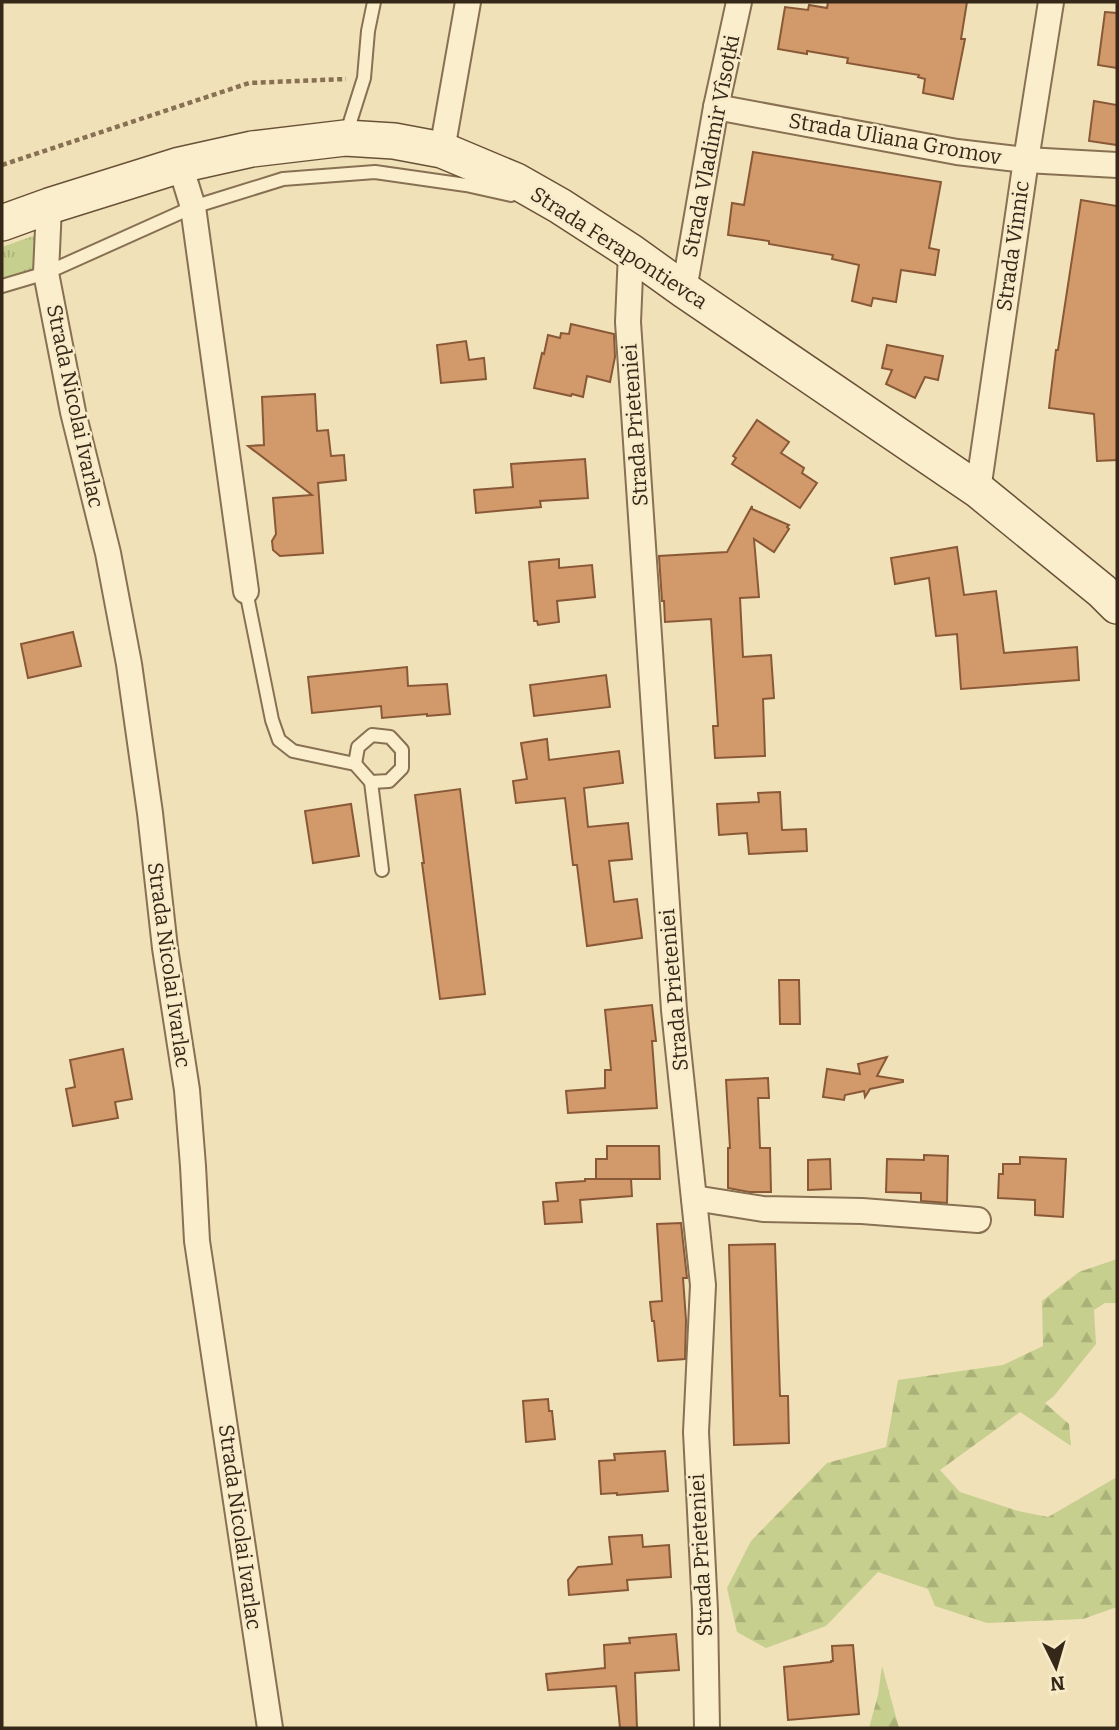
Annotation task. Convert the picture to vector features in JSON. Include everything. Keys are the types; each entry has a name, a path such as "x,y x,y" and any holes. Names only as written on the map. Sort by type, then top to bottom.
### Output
{"main road":[{"name":"Strada Ferapontievca","path":"2,223 180,165 252,149 345,138 394,141 442,150 516,181 631,252 978,490 1117,606"}],"street":[{"path":"442,150 468,2"},
{"name":"Strada Vladimir Vîsoțki","path":"684,290 716,107 739,2"},
{"name":"Strada Vinnic","path":"978,490 1051,2"},
{"name":"Strada Uliana Gromov","path":"716,107 957,152 1026,160 1117,165"},
{"path":"180,165 193,207 246,591"},
{"name":"Strada Nicolai Ivarlac","path":"49,206 46,273 74,412 108,553 129,664 150,813 164,947 187,1090 197,1241 270,1728"},
{"name":"Strada Prieteniei","path":"631,252 628,322 660,811 674,1010 703,1285 696,1432 705,1610 707,1728"},
{"path":"694,1198 763,1209 862,1211 978,1220"}],"lane":[{"path":"345,138 364,78 368,31 374,2"},
{"path":"2,286 46,273 193,207 283,179 375,172 466,185 560,206"},
{"path":"246,591 272,720 279,740 293,751 355,765 371,782 382,870"},
{"path":"355,765 358,747 372,735 390,737 402,750 402,768 389,781 371,782"}],"path":[{"path":"2,165 249,83 364,78"}],"green space":[{"path":"33,236 38,242 41,266 2,279 2,247"},
{"path":"1117,1259 1117,1303 1105,1303 1094,1310 1096,1344 1054,1396 1045,1403 1069,1424 1071,1446 1020,1412 940,1470 960,1492 1018,1511 1048,1517 1117,1477 1117,1607 1083,1619 987,1623 935,1606 928,1589 878,1572 826,1626 766,1648 737,1632 727,1588 751,1541 827,1463 886,1447 898,1380 1003,1365 1043,1346 1042,1301 1079,1272"},
{"path":"882,1666 899,1728 869,1728"}],"building":[{"path":"828,2 967,2 961,39 965,39 953,99 923,93 925,79 918,77 919,75 847,63 848,58 778,49 785,7 808,10 809,5 827,8"},
{"path":"1105,12 1117,13 1117,68 1098,65"},
{"path":"1094,101 1117,105 1117,145 1089,141"},
{"path":"753,152 941,182 929,248 939,250 935,275 901,270 896,302 873,298 871,306 852,301 859,265 832,259 833,255 728,235 732,203 744,205"},
{"path":"1081,200 1117,206 1117,460 1097,461 1094,414 1049,408"},
{"path":"571,324 614,334 615,357 610,382 587,376 583,397 534,388 548,335 560,338 561,333 569,334"},
{"path":"466,341 469,360 484,358 486,379 441,383 437,345"},
{"path":"887,345 943,356 938,380 925,377 915,398 886,384 892,370 882,368"},
{"path":"315,394 317,431 328,430 331,456 344,455 346,480 318,483 323,553 280,556 273,550 272,541 276,534 273,498 312,495 248,446 264,445 262,397"},
{"path":"757,420 789,442 781,453 804,468 802,473 817,483 800,508 732,464 736,458 733,456"},
{"path":"585,459 588,498 540,501 541,507 476,513 474,490 513,487 511,464"},
{"path":"752,506 752,509 789,525 774,552 754,539 759,597 740,598 743,657 771,655 774,698 763,699 765,756 715,758 713,726 718,726 711,619 665,622 659,556 727,552"},
{"path":"957,547 964,595 996,591 1004,653 1077,647 1079,680 961,689 957,634 936,636 929,578 895,584 891,558"},
{"path":"559,559 559,568 592,565 595,597 557,601 559,622 538,625 537,621 534,621 529,562"},
{"path":"73,632 81,666 28,678 21,644"},
{"path":"407,667 408,686 447,684 450,714 382,718 381,706 312,713 308,677"},
{"path":"606,675 610,707 534,716 530,685"},
{"path":"547,739 549,760 619,751 623,783 584,788 588,827 628,823 632,859 609,861 614,902 637,899 642,938 587,946 565,798 516,803 513,781 527,779 521,743"},
{"path":"460,789 485,994 440,999 415,795"},
{"path":"780,792 782,830 806,829 807,851 749,854 747,833 719,835 717,804 759,802 758,793"},
{"path":"351,804 359,856 313,863 305,811"},
{"path":"779,980 799,980 800,1024 780,1024"},
{"path":"652,1005 656,1041 652,1041 657,1108 568,1113 566,1091 605,1088 605,1070 611,1070 605,1010"},
{"path":"123,1049 132,1099 115,1102 118,1118 73,1126 66,1089 75,1087 70,1060"},
{"path":"887,1057 877,1076 903,1082 870,1089 865,1097 864,1091 845,1095 844,1100 823,1097 827,1069 860,1074 858,1064"},
{"path":"768,1078 769,1098 758,1098 760,1148 770,1148 771,1192 728,1188 730,1148 726,1080"},
{"path":"607,1146 659,1146 660,1179 596,1179 596,1159 607,1159"},
{"path":"924,1155 948,1156 947,1203 921,1201 921,1193 886,1192 887,1159 924,1160"},
{"path":"1020,1157 1066,1159 1063,1217 1035,1215 1035,1200 998,1198 999,1174 1003,1174 1003,1164 1020,1164"},
{"path":"830,1159 831,1189 808,1190 808,1160"},
{"path":"585,1179 631,1179 632,1196 580,1200 582,1222 545,1224 543,1202 558,1201 556,1183"},
{"path":"681,1223 687,1278 683,1278 685,1359 658,1361 650,1302 662,1301 657,1224"},
{"path":"775,1244 780,1396 788,1396 789,1443 734,1445 729,1245"},
{"path":"548,1399 555,1439 526,1442 523,1401"},
{"path":"665,1451 668,1491 601,1494 599,1461 615,1460 614,1454"},
{"path":"642,1535 643,1547 669,1545 671,1577 627,1580 628,1590 569,1595 568,1580 578,1567 612,1564 609,1537"},
{"path":"676,1634 679,1670 635,1673 637,1728 620,1728 616,1686 548,1690 546,1674 605,1668 604,1645 630,1643 629,1638"},
{"path":"853,1645 859,1714 788,1720 784,1667 831,1662 832,1646"}]}
